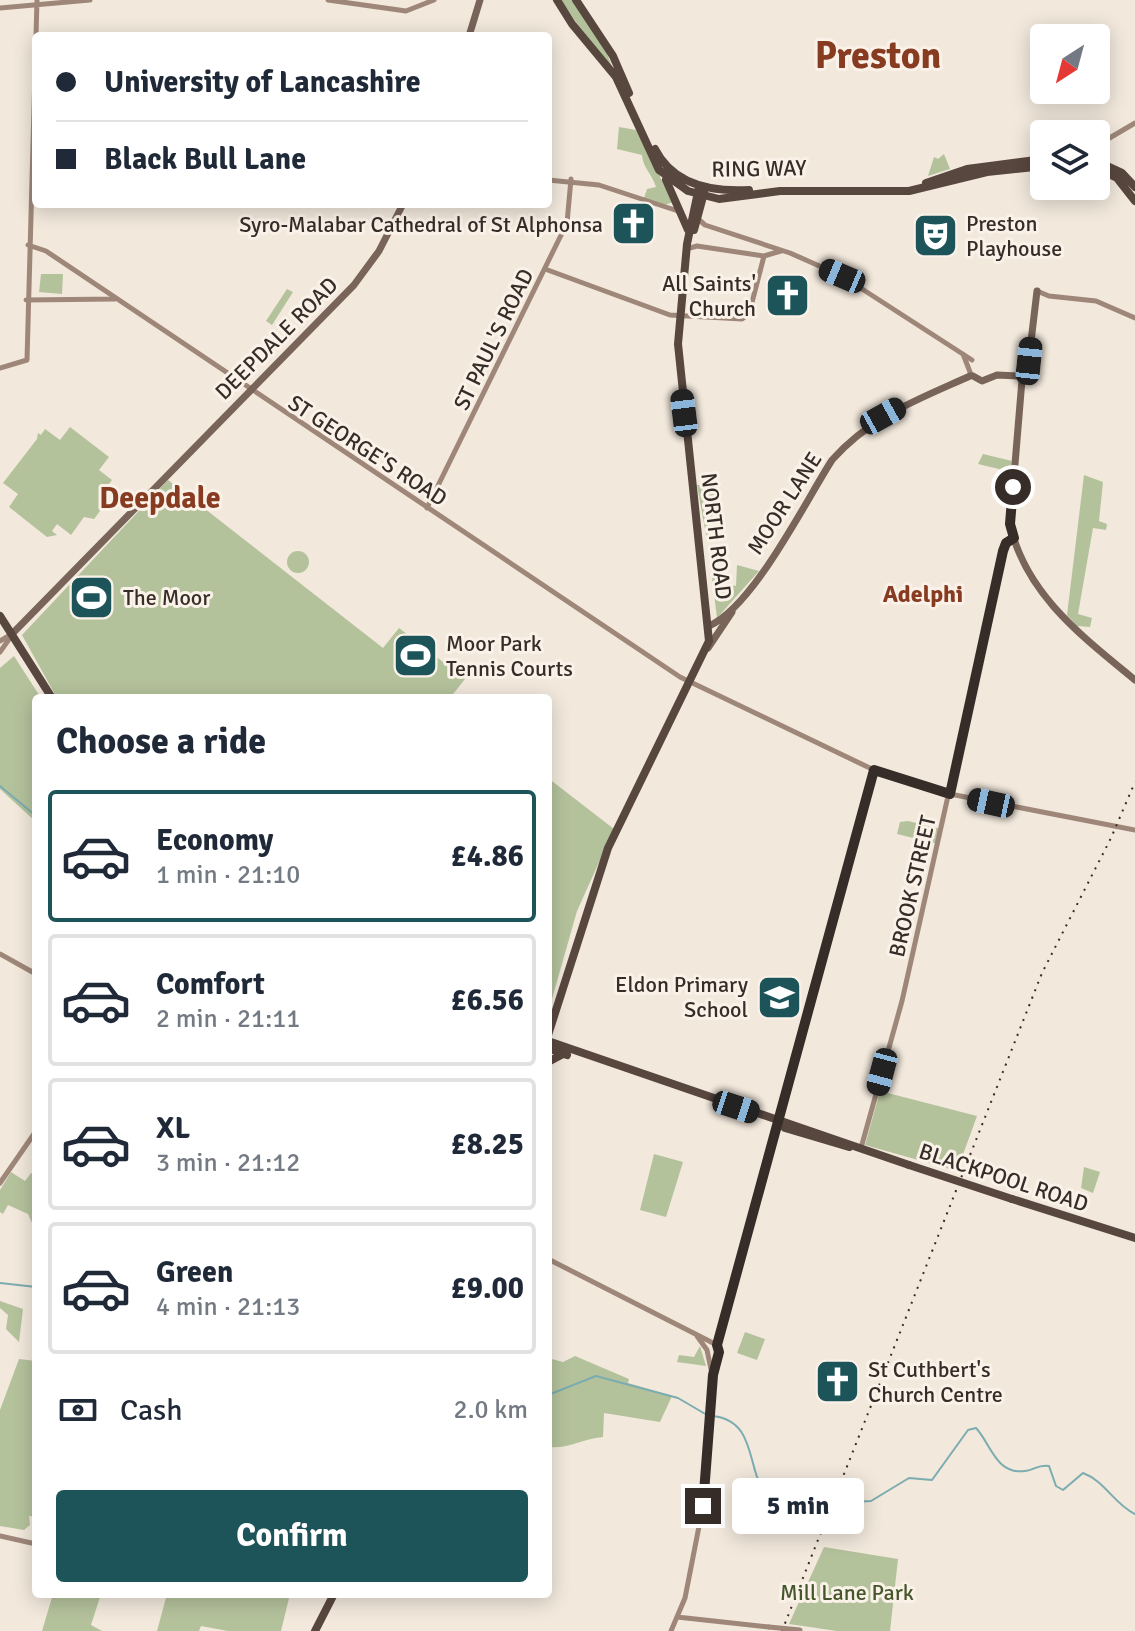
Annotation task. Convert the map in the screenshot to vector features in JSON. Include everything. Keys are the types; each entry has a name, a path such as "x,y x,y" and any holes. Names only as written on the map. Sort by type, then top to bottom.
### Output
{"highway":[{"path":"555,0 616,77 689,232"},
{"name":"RING WAY","path":"576,0 613,56 659,158 679,177 701,191 918,185 967,169 1030,161"},
{"name":"RING WAY","path":"816,188 909,191 987,172 1030,167"},
{"path":"1110,167 1122,173 1135,187"},
{"name":"RING WAY","path":"659,170 719,199"},
{"path":"1110,175 1117,178 1135,201"},
{"name":"RING WAY","path":"698,214 719,199 784,189"},
{"name":"NORTH ROAD","path":"701,191 679,316 681,387 710,629"},
{"name":"NORTH ROAD","path":"689,251 689,232 701,191"},
{"path":"0,616 50,694"},
{"name":"MOOR LANE","path":"557,1013 602,872 634,796 707,648 710,629"},
{"path":"552,1032 557,1013"},
{"path":"552,1032 557,1013"},
{"name":"BLACKPOOL ROAD","path":"552,1045 779,1124"},
{"name":"BLACKPOOL ROAD","path":"552,1046 564,1054 1135,1238"},
{"path":"315,1631 332,1598"}],"main road":[{"path":"470,32 480,0"},
{"name":"DEEPDALE ROAD","path":"12,634 365,273 401,208"},
{"path":"1037,291 1029,361 1023,375 1010,524 1035,581 1057,613 1135,680"},
{"name":"MOOR LANE","path":"710,629 732,610 790,533 836,456 883,416 959,379 971,370 982,381 997,375 1023,375"},
{"name":"MOOR LANE","path":"707,648 728,621 732,610"},
{"path":"710,629 728,621"}],"street":[{"path":"0,8 37,2 90,0"},
{"path":"328,0 406,11 434,0"},
{"path":"36,32 37,2"},
{"path":"1110,138 1135,123"},
{"path":"0,368 27,360 32,137"},
{"path":"552,180 571,179 675,206"},
{"name":"ST PAUL'S ROAD","path":"427,508 567,223 571,179"},
{"path":"698,214 705,225 786,252 842,276 963,353 971,370"},
{"path":"745,254 741,249 746,238"},
{"name":"ST GEORGE'S ROAD","path":"28,245 46,251 249,391 691,682 874,770 950,794 1135,830"},
{"path":"689,251 697,246 755,255 786,252"},
{"path":"545,269 679,316 745,318 767,246"},
{"path":"755,255 761,262"},
{"path":"1037,291 1049,296 1096,301 1135,318"},
{"path":"26,300 115,299"},
{"name":"BROOK STREET","path":"861,1149 902,1001 1003,551 1006,543 1014,538"},
{"path":"0,641 12,634"},
{"path":"0,652 12,634"},
{"path":"671,1631 685,1598 703,1506 717,1356 715,1345 779,1124 874,770"},
{"path":"0,954 32,972"},
{"path":"0,1183 32,1137"},
{"path":"552,1261 715,1345"},
{"path":"697,1335 708,1352 713,1375"},
{"path":"708,1352 715,1345"},
{"path":"708,1352 717,1356"},
{"path":"0,1536 32,1543"},
{"path":"677,1617 808,1631"}],"green space":[{"path":"561,0 572,0 604,46 613,69 597,53"},
{"path":"619,127 636,130 673,202 665,205 644,198 647,189 656,187 642,155 617,149"},
{"path":"944,154 950,169 928,176 934,157 938,159"},
{"path":"41,274 63,274 62,294 39,292"},
{"path":"287,289 293,292 272,325 266,321"},
{"path":"70,427 109,457 99,470 112,480 99,498 103,507 94,519 84,517 71,535 57,524 52,531 57,535 47,537 9,507 18,494 3,483 37,439 38,433 41,435 45,429 60,440"},
{"path":"983,454 1012,461 1010,476 1002,474 1003,470 978,464"},
{"path":"1084,475 1103,482 1099,521 1107,524 1106,530 1093,528 1078,614 1092,618 1090,627 1077,626 1067,615"},
{"path":"168,480 383,648 399,628 465,679 453,694 55,694 22,635"},
{"path":"697,485 715,485 718,489 707,540"},
{"path":"298,551 309,562 298,573 287,562"},
{"path":"737,565 759,571 717,618 711,569 723,576 722,583 736,586"},
{"path":"14,656 38,694 32,694 32,818 0,789 0,668"},
{"path":"552,781 614,829 577,911 552,999"},
{"path":"900,822 941,829 938,844 897,834"},
{"path":"880,1091 977,1116 957,1171 865,1145"},
{"path":"654,1154 683,1162 666,1217 640,1210"},
{"path":"1084,1167 1100,1172 1093,1193 1081,1188"},
{"path":"11,1172 25,1181 32,1173 32,1223 28,1214 8,1205 3,1214 0,1212 0,1190"},
{"path":"0,1301 23,1309 19,1342 6,1329 8,1315 0,1308"},
{"path":"745,1332 765,1339 757,1360 737,1353"},
{"path":"700,1346 706,1366 677,1362 679,1355 694,1357"},
{"path":"575,1356 629,1379 628,1383 672,1396 660,1422 604,1413 603,1437 552,1447 552,1359 563,1362"},
{"path":"19,1359 32,1361 32,1516 29,1516 30,1525 24,1530 0,1526 0,1410"},
{"name":"Mill Lane Park","path":"824,1547 898,1559 890,1631 837,1631 789,1624"},
{"path":"52,1598 100,1598 91,1625 102,1631 42,1631"},
{"path":"166,1598 289,1598 281,1631 228,1631 201,1626 199,1631 157,1631"}],"waterway":[{"path":"0,786 32,813"},
{"path":"0,1283 32,1287"},
{"path":"552,1393 596,1376 678,1398 707,1415"},
{"path":"713,1416 733,1423 740,1430 761,1483 781,1489 827,1493 853,1502 871,1501 909,1478 932,1480 968,1430 976,1428 995,1457 1007,1468 1025,1471 1049,1466 1056,1486 1063,1490 1083,1473 1135,1514"}],"railway":[{"path":"782,1631 1042,973 1111,838 1135,782"}],"place":[{"name":"Syro-Malabar Cathedral of St Alphonsa","path":"634,224"},
{"name":"Preston Playhouse","path":"935,236"},
{"name":"All Saints' Church","path":"787,296"},
{"name":"The Moor","path":"92,597"},
{"name":"Moor Park Tennis Courts","path":"415,656"},
{"name":"Eldon Primary School","path":"779,997"},
{"name":"St Cuthbert's Church Centre","path":"837,1382"}],"district":[{"name":"Preston","path":"878,55"},
{"name":"Deepdale","path":"160,498"},
{"name":"Adelphi","path":"923,594"}],"route":[{"path":"703,1506 713,1375 719,1352 717,1345 874,770 950,794 1003,551 1006,543 1014,538 1010,524 1013,487"}]}
